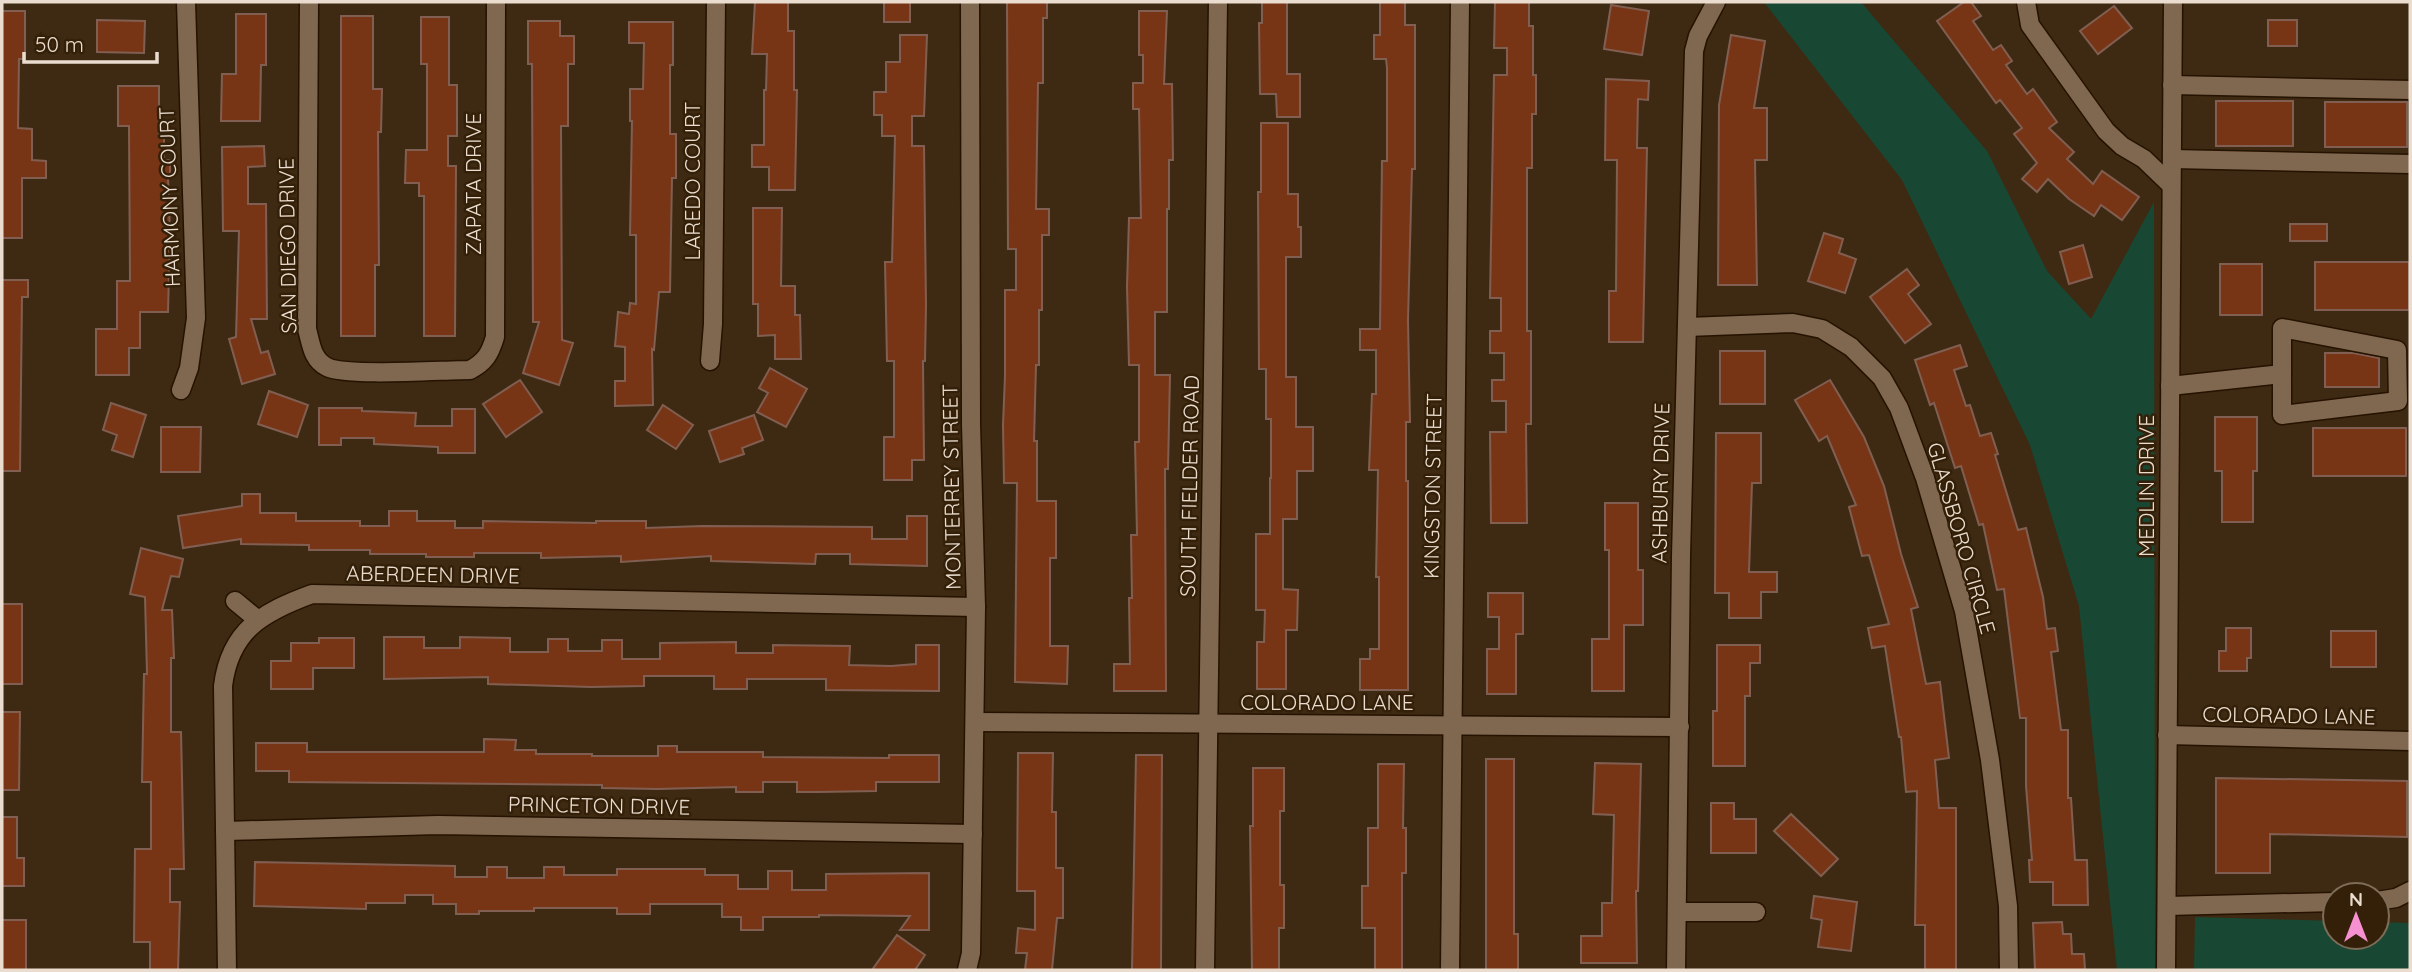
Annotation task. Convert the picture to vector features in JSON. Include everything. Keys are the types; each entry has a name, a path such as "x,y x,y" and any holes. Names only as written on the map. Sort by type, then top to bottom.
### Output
{"street":[{"name":"HARMONY COURT","path":"181,390 189,368 196,318 186,2"},
{"name":"SAN DIEGO DRIVE","path":"309,2 307,329 314,355 327,367 349,372 470,370 483,363"},
{"name":"ZAPATA DRIVE","path":"483,363 491,352 495,337 496,2"},
{"name":"LAREDO COURT","path":"710,361 713,324 716,2"},
{"name":"MONTERREY STREET","path":"967,970 971,953 976,607 971,424 970,2"},
{"name":"SOUTH FIELDER ROAD","path":"1205,970 1218,2"},
{"name":"KINGSTON STREET","path":"1450,970 1460,2"},
{"name":"ASHBURY DRIVE","path":"1676,970 1681,556 1694,51 1698,36 1716,2"},
{"path":"2026,2 2030,25 2106,131 2122,146 2144,159 2171,185"},
{"name":"MEDLIN DRIVE","path":"2166,970 2173,2"},
{"path":"2172,85 2410,90"},
{"path":"2172,159 2410,164"},
{"name":"GLASSBORO CIRCLE","path":"1687,327 1793,323 1822,329 1851,347 1882,378 1899,408 1925,478 1964,611 1990,760 2008,906 2009,970"},
{"path":"2282,328 2397,350 2398,401 2282,415 2282,374 2282,328"},
{"path":"2170,386 2282,374"},
{"name":"ABERDEEN DRIVE","path":"228,970 224,674 245,631 281,605 312,594 976,607"},
{"path":"235,601 258,620"},
{"name":"COLORADO LANE","path":"975,722 1680,727"},
{"name":"COLORADO LANE","path":"2167,735 2410,741"},
{"name":"PRINCETON DRIVE","path":"225,831 438,825 973,834"},
{"path":"2391,899 2410,891"},
{"path":"2167,906 2321,902"},
{"path":"1677,912 1756,912"}],"green space":[{"path":"1764,2 1861,2 1987,151 2047,271 2091,319 2154,202 2155,970 2117,970 2079,606 2030,445 1902,180"},
{"path":"2195,917 2321,921 2321,951 2391,951 2391,922 2410,923 2410,970 2194,970"}],"building":[{"path":"755,2 788,2 788,31 794,31 794,90 797,90 795,190 769,190 769,167 752,167 752,145 764,145 767,54 752,54"},
{"path":"884,2 910,2 910,22 884,22"},
{"path":"1007,2 1047,2 1047,18 1043,18 1043,83 1038,83 1036,209 1049,209 1049,235 1042,235 1042,310 1039,310 1034,441 1037,441 1037,501 1056,501 1056,558 1050,558 1050,646 1068,646 1067,684 1015,682 1017,483 1004,483 1003,425 1005,290 1016,290 1016,249 1008,249"},
{"path":"1262,2 1287,2 1287,74 1300,74 1300,117 1277,117 1276,94 1260,94 1259,23 1262,23"},
{"path":"1380,2 1405,2 1405,25 1415,25 1415,169 1412,169 1408,320 1410,422 1406,422 1408,690 1360,690 1360,659 1370,659 1370,649 1379,649 1379,577 1376,577 1378,470 1369,470 1372,394 1376,394 1376,350 1360,350 1360,329 1380,329 1382,161 1387,161 1387,68 1386,59 1374,59 1374,35 1380,35"},
{"path":"1495,2 1529,2 1529,26 1533,26 1536,114 1532,114 1532,168 1527,168 1527,331 1531,331 1531,424 1526,424 1527,523 1491,523 1490,432 1506,432 1506,401 1492,401 1492,380 1504,380 1504,353 1490,353 1490,331 1501,331 1501,298 1490,298 1494,75 1507,75 1507,48 1494,48"},
{"path":"1964,2 1971,2 1981,16 1973,21 1993,50 2001,45 2012,61 2006,65 2027,94 2033,89 2057,122 2049,128 2074,152 2067,159 2093,184 2102,171 2139,197 2122,220 2101,205 2094,216 2069,199 2048,179 2037,192 2022,179 2037,163 2014,134 2022,128 2000,100 1996,103 1937,21"},
{"path":"1611,5 1649,11 1642,55 1604,49"},
{"path":"2114,6 2132,28 2098,54 2080,31"},
{"path":"2,11 25,11 25,59 19,59 18,128 32,129 32,160 46,161 46,178 22,178 22,238 2,238"},
{"path":"1139,11 1167,11 1164,84 1172,84 1173,160 1169,160 1167,209 1167,312 1155,312 1155,375 1170,375 1168,469 1165,469 1166,691 1114,691 1114,664 1130,664 1131,535 1137,535 1135,442 1139,442 1139,365 1129,365 1127,287 1129,218 1141,218 1139,109 1133,109 1133,83 1143,83 1143,55 1139,55"},
{"path":"236,14 266,14 266,65 261,65 260,121 221,121 222,74 236,74"},
{"path":"341,16 373,16 373,89 382,89 381,132 378,132 379,265 375,265 375,336 341,336"},
{"path":"421,17 449,17 449,85 457,85 457,136 448,136 448,166 456,166 455,336 424,336 424,196 419,196 419,183 405,183 406,150 427,150 427,64 421,64"},
{"path":"97,20 145,21 144,53 97,52"},
{"path":"2268,20 2297,20 2297,46 2268,46"},
{"path":"528,21 560,21 560,36 574,36 574,64 568,64 568,126 561,126 562,340 573,343 559,385 523,373 539,322 533,322 532,64 528,64"},
{"path":"629,22 673,22 670,134 676,134 676,178 672,178 670,292 659,292 654,350 652,349 653,405 615,406 615,381 625,381 625,347 615,346 618,312 629,314 630,303 636,304 636,235 630,235 630,89 643,89 644,43 629,43"},
{"path":"900,35 927,35 924,116 912,116 912,146 924,146 924,460 912,460 912,480 884,480 884,437 894,437 894,361 887,361 885,262 892,262 895,136 882,136 882,115 874,115 874,92 886,92 886,62 900,62"},
{"path":"1731,35 1765,41 1754,108 1767,108 1767,160 1755,160 1757,285 1718,285 1719,105"},
{"path":"1606,79 1649,81 1648,100 1638,99 1637,148 1647,148 1643,342 1609,342 1609,291 1616,291 1617,160 1605,160"},
{"path":"118,86 159,86 159,134 164,134 164,160 170,160 168,312 140,312 140,348 129,348 129,375 96,375 96,329 117,329 117,281 130,281 129,126 118,126"},
{"path":"2216,101 2293,101 2293,146 2216,146"},
{"path":"2325,102 2407,102 2407,147 2325,147"},
{"path":"1261,123 1288,123 1288,194 1298,194 1301,257 1286,257 1286,377 1296,377 1296,427 1313,427 1313,471 1297,471 1297,519 1283,519 1283,589 1298,590 1297,630 1286,630 1286,689 1257,689 1257,642 1264,642 1265,610 1256,610 1256,534 1270,534 1271,478 1271,419 1266,419 1266,369 1259,369 1258,192 1261,192"},
{"path":"264,146 265,166 248,167 248,204 266,204 267,319 251,319 261,353 268,351 275,374 242,384 229,339 236,337 239,231 223,231 222,147"},
{"path":"753,208 782,208 781,286 795,286 795,315 800,315 801,359 775,359 775,335 758,336 758,304 753,304"},
{"path":"2290,224 2327,224 2327,241 2290,241"},
{"path":"1824,233 1843,239 1839,253 1856,259 1845,293 1808,281"},
{"path":"2083,245 2092,277 2069,284 2060,252"},
{"path":"2315,262 2409,262 2409,310 2315,310"},
{"path":"2220,264 2262,264 2262,315 2220,315"},
{"path":"1907,269 1919,285 1908,294 1931,324 1905,343 1870,297"},
{"path":"2,280 28,280 28,297 22,297 20,471 2,471"},
{"path":"1960,345 1967,366 1954,370 1966,406 1970,405 1980,436 1991,433 2018,530 2026,528 2043,597 2047,629 2055,628 2058,651 2051,652 2061,730 2068,730 2068,798 2071,798 2075,860 2087,860 2088,905 2053,905 2053,882 2030,882 2029,860 2032,860 2026,786 2026,718 2020,718 2004,589 1997,590 1983,524 1979,525 1961,466 1955,468 1934,403 1930,405 1915,360"},
{"path":"1720,351 1765,351 1765,404 1720,404"},
{"path":"2325,353 2353,353 2379,358 2379,387 2325,387"},
{"path":"770,368 807,389 786,427 757,412 768,393 759,388"},
{"path":"520,380 542,412 506,437 483,404"},
{"path":"1830,380 1864,437 1884,486 1918,607 1911,609 1926,684 1940,682 1949,758 1935,760 1939,808 1956,808 1956,970 1925,970 1925,925 1915,925 1917,791 1906,792 1901,737 1885,646 1872,648 1868,628 1889,624 1869,555 1862,556 1849,507 1856,505 1827,436 1819,441 1795,400"},
{"path":"269,391 308,405 297,437 258,424"},
{"path":"111,403 146,415 133,457 112,450 117,435 103,430"},
{"path":"663,405 693,425 676,449 647,430"},
{"path":"319,408 362,408 362,411 416,413 415,426 452,426 452,409 475,409 475,453 438,453 438,447 374,444 374,438 341,438 341,445 319,445"},
{"path":"754,415 763,440 742,448 744,454 720,462 709,431"},
{"path":"2215,417 2257,417 2253,522 2222,522 2222,471 2215,471"},
{"path":"161,427 201,427 200,472 161,472"},
{"path":"2313,428 2406,428 2406,476 2313,476"},
{"path":"1716,433 1761,433 1761,483 1752,483 1749,572 1777,572 1777,592 1761,592 1761,618 1729,618 1729,593 1715,593"},
{"path":"242,494 260,494 260,513 296,513 296,521 360,521 360,526 389,526 389,511 417,511 417,521 455,521 455,528 483,528 483,521 646,521 646,528 872,527 872,539 907,539 907,516 927,516 927,566 850,564 850,554 816,554 815,564 711,561 711,556 621,562 621,556 541,558 541,553 474,553 474,557 426,557 426,554 370,554 370,550 309,550 309,545 241,544 241,539 183,548 178,516 242,506"},
{"path":"1605,503 1638,503 1638,570 1643,570 1643,625 1624,625 1624,691 1592,691 1592,639 1609,639 1609,550 1605,550"},
{"path":"141,548 183,559 179,577 171,576 162,610 172,610 174,658 171,658 171,732 181,732 184,869 170,869 170,902 180,902 178,970 150,970 150,942 134,942 135,849 151,849 151,782 142,782 144,674 147,674 145,597 130,594"},
{"path":"1488,593 1523,593 1523,634 1516,634 1516,694 1487,694 1487,649 1499,649 1499,617 1488,617"},
{"path":"2,604 22,604 22,684 2,684"},
{"path":"2226,628 2251,628 2251,658 2247,658 2247,671 2219,671 2219,651 2226,651"},
{"path":"2331,631 2376,631 2376,667 2331,667"},
{"path":"384,637 424,637 424,648 460,648 460,637 510,638 510,652 548,652 548,639 568,639 568,651 602,651 602,640 622,640 622,659 660,659 660,643 736,642 736,653 773,653 773,645 850,646 849,665 891,666 916,664 916,645 939,645 939,691 826,690 826,679 747,679 747,689 714,689 714,676 644,676 644,686 591,687 488,684 488,677 384,679"},
{"path":"319,638 354,638 354,668 313,668 313,689 271,689 271,661 291,661 291,643 319,643"},
{"path":"1717,645 1760,645 1760,663 1750,663 1750,696 1745,696 1745,766 1713,766 1713,711 1717,711"},
{"path":"2,712 20,712 19,790 2,790"},
{"path":"484,739 516,740 515,750 536,750 536,754 592,756 658,756 658,746 677,746 677,752 763,752 763,757 889,758 889,755 939,755 939,782 876,782 876,791 797,792 797,782 763,782 763,792 736,792 736,787 658,789 602,788 602,785 289,782 289,771 256,771 256,743 307,743 307,752 484,752"},
{"path":"1018,753 1053,753 1052,812 1056,812 1056,868 1063,868 1063,918 1057,918 1052,970 1025,970 1027,953 1016,953 1018,928 1035,930 1035,891 1017,891"},
{"path":"1136,755 1162,755 1161,970 1132,970"},
{"path":"1486,759 1514,759 1514,934 1518,934 1518,970 1486,970"},
{"path":"1595,763 1641,764 1636,891 1637,963 1581,963 1581,936 1602,936 1602,903 1612,903 1614,815 1593,814"},
{"path":"1378,764 1404,764 1403,828 1406,828 1406,873 1402,873 1402,970 1375,970 1375,928 1362,928 1362,886 1368,886 1368,828 1378,828"},
{"path":"1253,768 1284,768 1284,811 1280,811 1280,885 1284,885 1284,928 1279,928 1279,970 1252,970 1250,826 1253,826"},
{"path":"2216,778 2407,781 2407,837 2270,834 2270,873 2216,873"},
{"path":"1711,803 1734,803 1734,819 1756,819 1756,853 1711,853"},
{"path":"1791,814 1838,859 1821,876 1774,831"},
{"path":"2,817 17,817 17,858 24,858 24,886 2,886"},
{"path":"255,862 455,866 455,877 487,877 487,867 507,867 507,878 544,878 544,867 564,867 564,875 617,875 617,869 705,869 705,875 738,875 738,889 768,889 768,871 792,871 792,890 826,890 826,874 929,873 929,930 900,930 910,916 819,915 763,917 763,930 741,930 741,917 722,917 722,904 650,904 650,914 617,914 617,908 534,908 534,911 479,911 479,914 456,914 456,904 433,904 433,895 405,895 405,903 366,903 366,909 254,906"},
{"path":"1814,896 1857,902 1851,951 1818,947 1822,920 1811,918"},
{"path":"2,920 26,920 26,970 2,970"},
{"path":"2062,922 2063,934 2071,934 2072,954 2084,954 2085,970 2035,970 2033,923"},
{"path":"897,935 925,955 915,970 872,970"}]}
